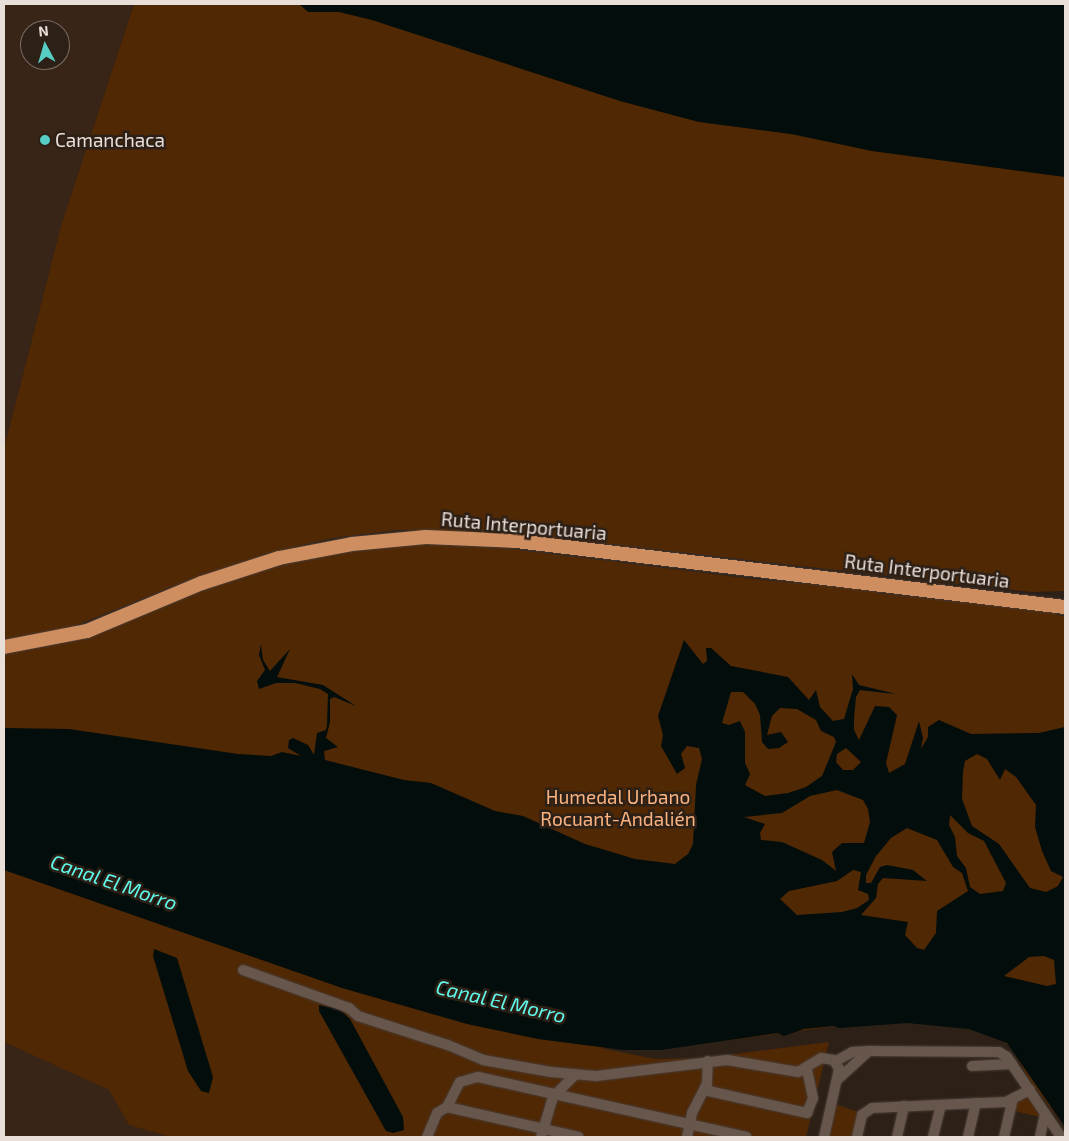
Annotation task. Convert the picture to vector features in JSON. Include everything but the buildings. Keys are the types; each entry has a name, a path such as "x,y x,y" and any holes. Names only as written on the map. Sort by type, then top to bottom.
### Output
{"highway":[{"name":"Ruta Interportuaria","path":"4,648 87,630 202,583 279,558 352,544 426,537 516,541 1062,605"}],"street":[{"path":"243,970 350,1008 358,1016 448,1045 482,1060 575,1075 606,1075 708,1061 736,1060 785,1071 807,1069 821,1058 837,1070"},
{"path":"837,1070 869,1051"},
{"path":"824,1137 837,1070 852,1052 869,1051 993,1051 1009,1061 1061,1137"},
{"path":"687,1137 704,1090 708,1061"},
{"path":"972,1066 1009,1061"},
{"path":"704,1090 807,1113 813,1098 807,1069"},
{"path":"542,1133 554,1094 575,1075"},
{"path":"447,1107 458,1084 468,1078 487,1078 746,1137"},
{"path":"857,1137 862,1115 867,1110 904,1106 1012,1101 1030,1090"},
{"path":"1004,1137 1012,1101"},
{"path":"968,1137 976,1104"},
{"path":"933,1137 941,1105"},
{"path":"897,1137 904,1106"},
{"path":"428,1137 438,1111 447,1107 542,1133 579,1137"},
{"path":"1040,1137 1046,1114"}],"shaded area":[{"path":"4,4 134,4 61,226 4,449"},
{"path":"4,1042 109,1090 129,1125 171,1137 4,1137"}],"green space":[{"path":"134,4 503,4 1065,132 1065,591 1031,592 505,532 397,530 333,538 269,553 184,582 72,627 4,640 4,449 61,226"},
{"name":"Humedal Urbano Rocuant-Andalién","path":"422,544 505,548 761,580 875,590 878,593 1045,611 1065,617 1065,1127 1030,1081 1012,1048 1001,1039 1011,1040 964,1027 916,1021 844,1025 662,1049 600,1048 655,1059 703,1058 829,1042 806,1137 171,1137 129,1125 109,1090 4,1042 4,653 80,639 203,590 278,566 340,552"},
{"path":"1030,1091 1044,1118 1011,1110 1013,1101"},
{"path":"835,1104 859,1112 853,1137 828,1137"}],"water":[{"path":"299,4 1065,4 1065,177 872,151 791,134 699,122 620,101 372,20 339,12 308,12"},
{"name":"Canal El Morro","path":"684,640 703,664 707,661 706,648 711,648 731,666 788,677 809,700 816,690 820,707 833,721 844,719 853,689 852,674 859,685 895,694 860,690 856,697 854,718 854,730 859,740 875,706 889,707 897,715 886,763 889,773 905,764 919,721 923,738 921,749 928,737 928,727 939,720 971,734 1039,733 1065,727 1065,1127 1007,1043 969,1029 907,1023 839,1028 834,1026 804,1029 784,1036 778,1033 661,1050 623,1050 538,1039 467,1024 342,988 4,870 4,728 69,729 238,754 271,756 282,752 301,756 288,748 289,740 293,738 308,745 314,755 317,733 326,730 328,694 320,689 295,683 276,683 259,689 257,681 265,670 259,655 261,644 263,660 270,671 290,649 277,677 323,685 356,706 334,697 330,699 330,722 326,738 338,747 324,751 325,760 404,780 431,783 495,811 523,816 585,844 635,859 675,864 688,854 693,844 696,785 702,759 699,748 687,746 681,754 685,768 677,774 661,746 663,735 658,716","holes":["731,692 743,692 755,704 760,715 762,742 768,749 779,748 788,742 781,732 767,735 772,716 780,708 797,709 816,720 821,731 834,737 836,742 822,776 806,787 788,793 765,796 745,785 750,774 745,763 745,732 740,721 729,725 722,723","846,748 861,762 853,770 843,770 836,762 837,754","977,754 987,759 1000,780 1005,769 1016,777 1036,805 1035,827 1042,851 1051,871 1063,877 1058,886 1046,892 1030,888 999,844 972,826 962,799 965,761","837,790 863,800 868,809 870,822 864,843 842,843 832,852 836,871 822,860 782,842 761,840 760,833 765,824 744,817 782,813 810,796","950,815 968,833 984,841 1006,883 1003,891 980,894 970,887 966,868 957,856 955,837 949,825","907,828 937,840 953,867 962,873 968,891 937,911 936,933 924,950 917,948 905,935 908,922 861,915 876,898 878,884 883,878 927,881 913,870 887,865 880,867 871,883 866,883 866,875 876,856 891,838","853,870 861,872 858,890 868,894 869,900 857,908 842,912 797,915 780,899 789,891 837,881","1044,956 1054,960 1056,984 1047,986 1004,976 1029,957"]},
{"path":"154,949 177,958 213,1077 209,1093 201,1091 188,1071 153,956"},
{"path":"319,1005 339,1009 350,1019 403,1117 404,1130 393,1133 386,1131 319,1011"}],"place":[{"name":"Camanchaca","path":"45,140"}]}
